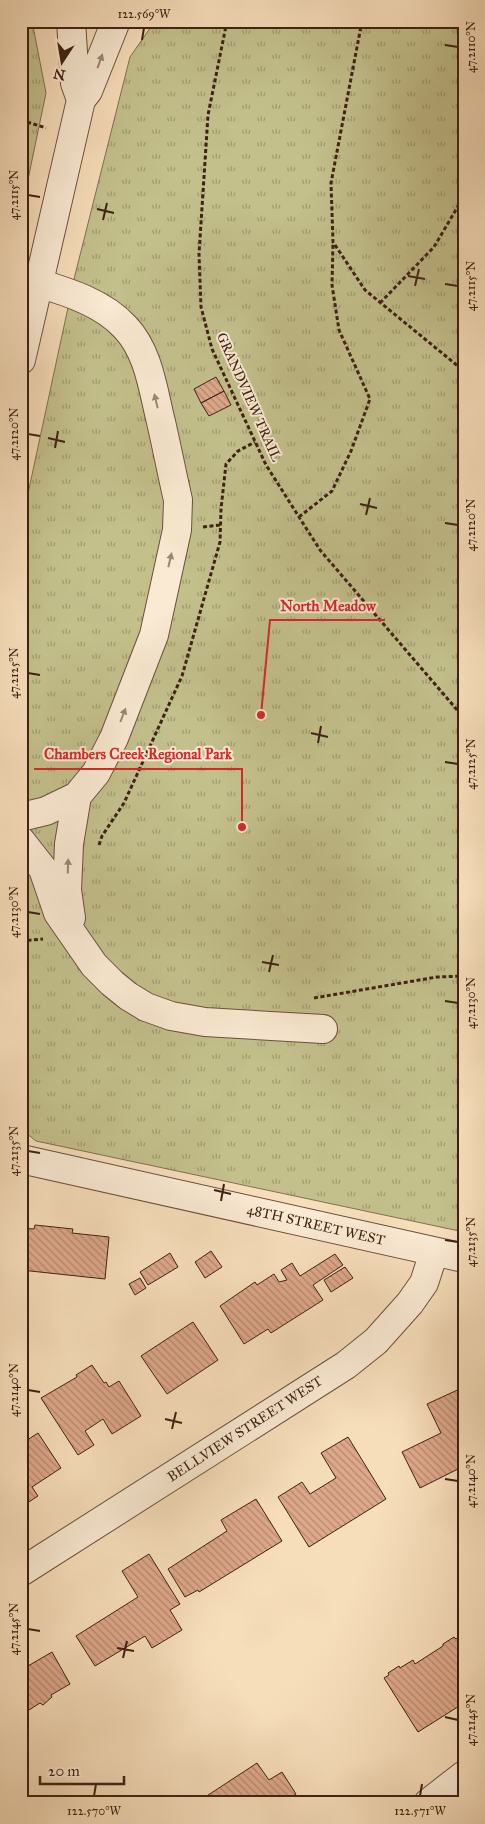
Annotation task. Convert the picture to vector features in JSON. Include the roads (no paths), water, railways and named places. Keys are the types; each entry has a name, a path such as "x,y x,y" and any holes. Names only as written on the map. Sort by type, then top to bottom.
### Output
{"street":[{"path":"71,21 75,83 81,100"},
{"path":"21,360 31,293 81,100 88,91 116,21"},
{"path":"21,817 46,811 77,796 96,773 114,738 154,634 177,530 178,500 150,376 140,348 125,327 110,315 70,293 31,293"},
{"path":"61,935 68,890 69,844 77,796"},
{"path":"21,841 43,869 58,912 61,935 128,996 146,1007 171,1016 205,1022 323,1029"},
{"name":"48TH STREET WEST","path":"21,1159 464,1258"},
{"name":"BELLVIEW STREET WEST","path":"21,1572 346,1365 376,1341 410,1303 424,1283 434,1252"},
{"path":"428,1803 464,1775"}],"place":[{"name":"North Meadow","path":"261,715"},
{"name":"Chambers Creek Regional Park","path":"242,827"}]}
